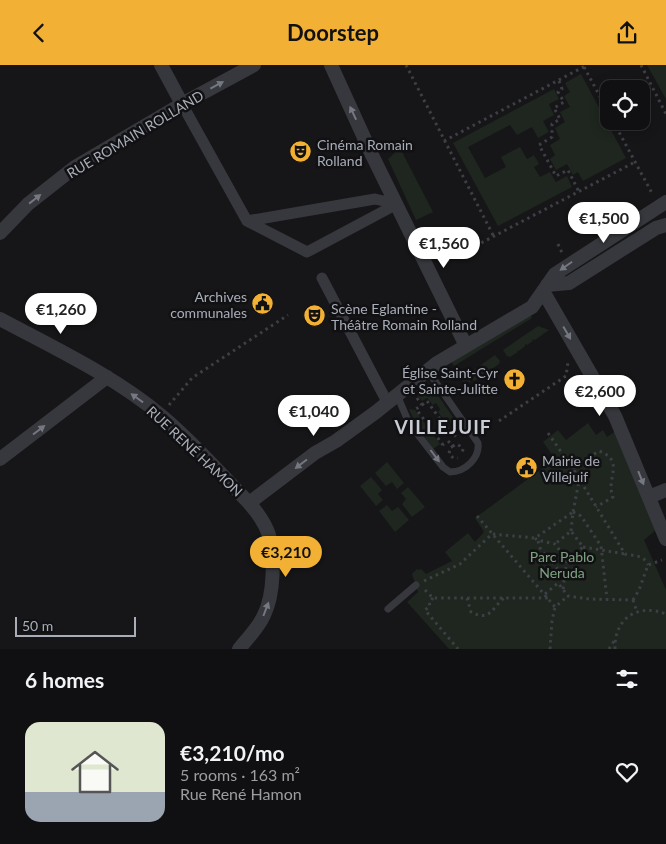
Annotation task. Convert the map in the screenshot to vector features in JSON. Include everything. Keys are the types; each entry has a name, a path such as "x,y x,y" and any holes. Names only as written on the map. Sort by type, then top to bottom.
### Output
{"street":[{"path":"161,65 247,221 309,255 397,204"},
{"name":"RUE ROMAIN ROLLAND","path":"0,233 28,205 75,167 182,104 254,65"},
{"path":"331,65 466,346"},
{"path":"247,221 376,199 397,204"},
{"path":"249,503 315,453 360,424 391,396 466,346 532,307 554,275 662,204"},
{"path":"544,288 569,283 656,228 666,225"},
{"path":"322,278 391,396"},
{"path":"544,288 616,416 666,539"},
{"name":"RUE RENÉ HAMON","path":"0,319 83,362 160,415 249,503 260,517 269,535 272,567 270,599 264,617 238,649"},
{"path":"0,459 107,377"},
{"path":"649,497 666,491"}],"lane":[{"path":"391,396 443,467 450,472 460,471 476,458 479,453 478,443 428,371"},
{"path":"388,609 416,585"}],"path":[{"path":"406,65 494,237"},
{"path":"641,65 666,114"},
{"path":"444,141 586,66 600,95"},
{"path":"559,81 562,89 558,92 564,102 554,108 560,119 552,124 552,137 539,145 556,176 568,170 578,192"},
{"path":"618,130 635,162 662,204"},
{"path":"429,271 635,162"},
{"path":"589,231 596,228"},
{"path":"558,244 562,253"},
{"path":"160,415 192,378 288,315"},
{"path":"499,421 566,376 568,360"},
{"path":"412,391 422,405"},
{"path":"416,409 427,401 453,437"},
{"path":"443,445 463,430"},
{"path":"548,433 625,554"},
{"path":"448,441 452,446"},
{"path":"458,459 449,454 452,446 460,445 463,449 462,455"},
{"path":"572,468 598,451 607,454 613,462 614,473 610,490 613,497 596,507"},
{"path":"579,480 572,513 571,531 584,547 642,557 646,560 648,565 640,590 634,600 637,612"},
{"path":"536,539 572,513"},
{"path":"572,513 581,516 599,542 607,599"},
{"path":"477,516 555,607"},
{"path":"555,544 571,531"},
{"path":"433,598 420,583 439,576 460,564 492,534 536,539 555,544 567,560 563,589"},
{"path":"536,539 540,548 565,578"},
{"path":"567,560 584,547"},
{"path":"648,565 662,560"},
{"path":"545,594 558,583 568,596"},
{"path":"550,649 555,607 568,596 634,600"},
{"path":"467,598 471,612 478,616 490,613 505,597"},
{"path":"458,649 425,611 433,598 548,598"},
{"path":"609,649 622,623 629,616 647,609 657,610 666,614"},
{"path":"614,640 615,649"}],"green space":[{"path":"647,65 666,65 666,99"},
{"path":"581,74 600,109 600,130 611,130 626,158 583,181 578,172 573,175 567,164 556,170 550,159 555,155 550,145 560,139 555,128 565,122 560,112 570,107 564,96 570,92 565,83"},
{"path":"554,89 559,99 549,104 554,115 543,121 549,132 538,138 532,127 517,135 510,125 468,147 485,178 506,167 501,157 520,147 527,159 534,155 539,164 534,167 540,177 550,172 556,182 567,176 572,187 498,226 453,143"},
{"path":"400,148 433,212 416,220 388,159"},
{"path":"443,232 453,251 440,258 434,256 426,242"},
{"path":"530,314 532,318 454,366 451,361"},
{"path":"538,326 549,330 535,340 532,339 533,341 527,345 525,344 525,346 519,351 517,350 518,352 510,357 507,356 503,350"},
{"path":"495,355 500,361 499,364 492,369 490,368 491,370 483,375 481,374 481,377 474,381 470,380 471,383 467,381 464,383 461,379"},
{"path":"424,385 435,391 461,429 454,434 451,430 454,428 449,421 446,423 438,412 440,409 436,403 433,405 427,398 422,401 415,392"},
{"path":"409,409 415,410 440,444 433,449 415,423"},
{"name":"Parc Pablo Neruda","path":"588,423 596,435 603,430 607,437 617,430 656,530 644,540 666,590 666,649 449,649 407,602 418,592 412,574 417,569 421,569 426,574 452,561 445,552 468,533 475,542 484,532 475,518 555,459 543,442 558,430 566,440"},
{"path":"387,462 404,483 397,489 392,482 386,486 375,473"},
{"path":"371,477 382,490 378,494 383,500 376,506 360,486"},
{"path":"408,487 425,507 412,517 402,504 406,499 401,493"},
{"path":"387,505 392,511 398,507 409,520 395,532 379,511"}],"place":[{"name":"Cinéma Romain Rolland","path":"301,152"},
{"name":"Archives communales","path":"263,304"},
{"name":"Scène Eglantine - Théâtre Romain Rolland","path":"315,316"},
{"name":"Église Saint-Cyr et Sainte-Julitte","path":"514,380"},
{"name":"Mairie de Villejuif","path":"526,468"}],"district":[{"name":"VILLEJUIF","path":"443,426"}]}
